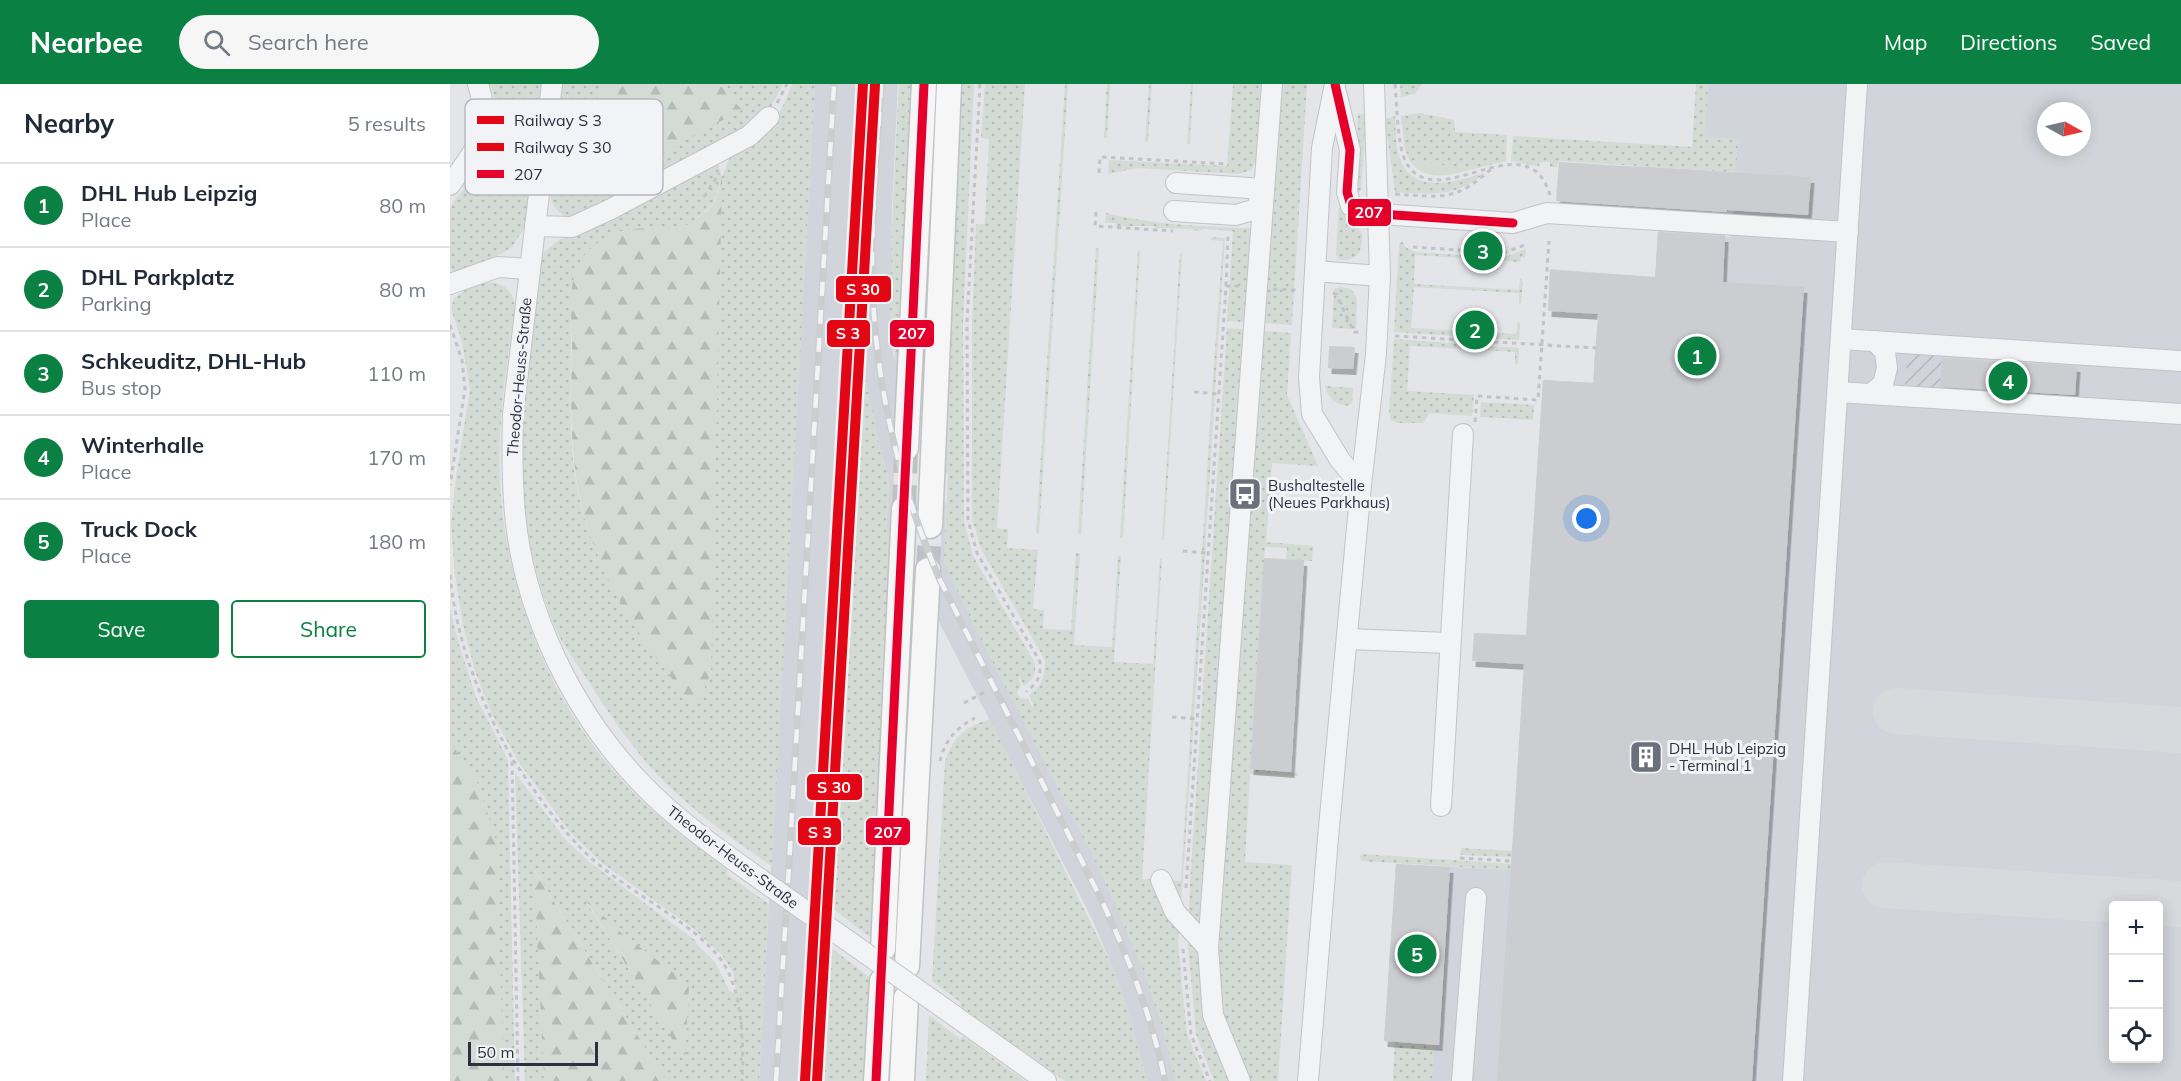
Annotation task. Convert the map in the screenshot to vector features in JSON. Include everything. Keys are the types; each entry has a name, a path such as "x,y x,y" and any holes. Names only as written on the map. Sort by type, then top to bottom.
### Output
{"main road":[{"path":"906,448 924,84"},
{"path":"930,526 949,84"},
{"path":"883,949 904,509"},
{"path":"907,966 928,570"},
{"path":"876,1081 882,981"},
{"path":"902,1081 906,998"}],"street":[{"path":"478,84 481,99"},
{"name":"Theodor-Heuss-Straße","path":"550,99 552,84"},
{"path":"1240,1081 1213,1015 1208,948 1272,84"},
{"path":"1308,1081 1361,485 1376,344 1380,276 1380,214 1374,84"},
{"path":"1793,1081 1857,84"},
{"path":"1335,85 1350,150 1347,192 1351,206 1362,211 1513,223 1547,213 1848,232"},
{"path":"1335,85 1322,148 1309,377 1312,414 1340,460 1361,485"},
{"path":"663,181 749,136 769,117"},
{"path":"450,185 465,164"},
{"path":"1176,183 1264,189"},
{"path":"1174,211 1236,214 1256,209 1264,189"},
{"name":"Theodor-Heuss-Straße","path":"539,195 514,404 512,466 518,535 524,564 537,611 566,678 609,745 639,781 677,816 760,879 1046,1081"},
{"path":"535,225 573,226 637,195"},
{"path":"450,284 498,267 530,269"},
{"path":"1315,272 1380,276"},
{"path":"1841,339 2181,361"},
{"path":"1871,394 1883,384 1887,368 1885,352 1875,341"},
{"path":"1838,392 2181,414"},
{"path":"1440,806 1463,434"},
{"path":"1347,639 1449,643"},
{"path":"1161,880 1175,912 1208,948"},
{"path":"1462,1081 1476,898"}],"path":[{"path":"980,84 967,323 968,520 977,553 1040,662 1039,679 1035,686 1026,692"},
{"path":"1395,84 1402,153 1407,164 1416,173 1427,178 1448,179 1494,167 1521,164 1533,170 1543,179 1550,196"},
{"path":"1099,173 1100,157 1228,164"},
{"path":"1395,194 1442,197 1451,195 1476,183 1494,167"},
{"path":"1096,212 1095,226 1184,232"},
{"path":"1210,1081 1191,1035 1183,948 1229,234 1217,234"},
{"path":"1463,434 1474,434 1477,396 1538,400 1549,241"},
{"path":"1413,247 1503,253 1525,245"},
{"path":"1226,286 1247,287"},
{"path":"1269,288 1336,294 1354,332 1376,344 1542,345 1596,348"},
{"path":"450,325 462,360 465,389 450,485"},
{"path":"1194,392 1218,394"},
{"path":"1184,551 1208,553"},
{"path":"450,575 453,604 473,678 494,726 512,758 565,832 602,868 700,938 722,962 735,992 744,1046 742,1081"},
{"path":"964,703 985,692"},
{"path":"1172,717 1197,719"},
{"path":"940,770 940,759 948,740 963,724 975,718"},
{"path":"512,758 518,1081"},
{"path":"1460,858 1511,861"}],"shaded area":[{"path":"815,84 898,84 892,206 891,288 893,354 899,369 891,533 886,533 889,478 881,453 863,368 822,1081 759,1081"},
{"path":"1708,84 2181,84 2181,1081 1393,1081 1395,1042 1384,1041 1396,864 1511,870 1543,380 1597,383 1598,364 1594,364 1597,333 1602,315 1548,311 1550,269 1667,278 1656,262 1658,230 1725,233 1725,237 1731,237 1733,211 1635,204 1638,166 1736,172 1704,137"},
{"path":"1907,354 1942,356 1940,390 1905,387"},
{"path":"943,503 946,503 945,544 960,579 1126,910 1182,1081 1147,1081 1113,968 1092,919 938,620"}],"green space":[{"path":"490,84 544,84 542,99 494,99"},
{"path":"561,84 600,84 599,99 559,99"},
{"path":"600,84 719,84 742,110 663,152 663,99 599,99"},
{"path":"719,84 783,84 767,114 753,127 663,175 663,134 742,110"},
{"path":"792,84 815,84 772,866 709,821 661,778 625,735 562,641 545,600 532,555 525,507 523,447 530,354 540,262 544,252 559,240 652,195 663,195 663,190 718,163 722,177 730,157 762,137 782,108","holes":["721,181 696,709 653,653 616,593 600,561 578,494 573,459 570,395 572,287 657,229 675,231 691,223 713,204"]},
{"path":"899,84 916,84 899,369 891,333 890,307"},
{"path":"957,84 974,84 963,323 964,522 973,556 1035,663 1035,674 1030,681 1024,686 1018,678 1021,685 1017,693 1021,698 1028,699 1032,707 1034,706 1029,695 1042,680 1045,660 981,549 972,518 972,322 976,224 985,224 989,139 981,138 985,84 1025,84 997,528 1008,529 1007,548 1038,550 1033,609 1044,610 1043,629 1071,630 1076,553 1080,553 1074,645 1112,647 1118,556 1121,556 1114,662 1153,664 1160,558 1162,558 1142,879 1181,881 1191,720 1194,721 1178,944 1187,1034 1206,1081 1175,1081 1162,1027 1145,974 1098,866 973,624 944,562 948,474 942,472"},
{"path":"1065,84 1068,84 1039,534 1036,533"},
{"path":"1107,84 1110,84 1107,138 1104,138"},
{"path":"1149,84 1152,84 1148,142 1145,141"},
{"path":"1191,84 1193,84 1190,144 1187,144"},
{"path":"1233,84 1261,84 1256,160 1251,170 1239,174 1137,168 1108,174 1109,160 1227,166"},
{"path":"1282,84 1307,84 1292,325 1227,321 1233,231 1117,226 1115,223 1105,223 1106,213 1144,221 1182,225 1260,229 1269,225 1273,217"},
{"path":"1400,84 1422,84 1415,94 1401,97"},
{"path":"1696,84 1708,84 1705,137 1738,139 1736,172 1560,161 1557,167 1550,167 1550,162 1540,162 1539,166 1511,161 1513,136 1692,147"},
{"path":"1420,113 1454,120 1455,132 1507,135 1506,161 1477,168 1410,162 1405,149 1401,116"},
{"path":"1358,114 1366,114 1366,118 1361,191 1358,193 1354,190"},
{"path":"1395,116 1398,154 1407,171 1415,178 1437,183 1484,173 1464,187 1453,191 1442,193 1395,192 1385,119"},
{"path":"1410,162 1477,168 1442,176 1425,173"},
{"path":"722,179 711,672 696,709 633,624 616,594 588,530 579,496 574,460 571,401 571,294 581,260 596,244 620,231 680,229 713,204"},
{"path":"465,187 465,195 531,195 527,224 512,247 459,272 450,270 450,210"},
{"path":"550,195 626,195 607,205 568,218 560,213"},
{"path":"1339,206 1341,211 1357,225 1362,235 1361,246 1356,256 1340,260 1336,255"},
{"path":"1211,237 1225,238 1215,392 1212,391 1223,241 1211,240"},
{"path":"1403,240 1405,247 1415,252 1503,258 1526,249 1525,258 1521,257 1520,262 1415,255 1414,284 1519,290 1520,279 1523,282 1519,304 1519,293 1414,287 1411,328 1516,334 1518,321 1520,324 1519,340 1394,332 1399,245"},
{"path":"1096,248 1099,248 1081,535 1078,534"},
{"path":"1138,251 1140,251 1123,538 1120,537"},
{"path":"1180,253 1182,253 1164,540 1162,540"},
{"path":"484,282 496,283 509,291 514,301 501,418 500,482 505,531 515,580 530,627 549,672 573,716 601,756 633,792 679,833 728,870 726,874 769,904 759,1081 666,1081 535,871 544,1081 525,1081 515,773 565,839 588,861 696,941 696,944 715,962 729,990 737,996 733,972 722,955 693,928 602,863 569,831 518,761 491,712 475,671 463,625 455,575 451,525 470,389 462,342 451,308 454,299 465,290","holes":["587,903 625,936 685,1059"]},
{"path":"1341,287 1351,289 1357,298 1356,329 1332,328 1334,289"},
{"path":"1227,328 1291,333 1287,395 1318,466 1272,463 1266,542 1313,546 1312,561 1286,559 1287,548 1265,547 1250,769 1298,773 1298,776 1250,774 1245,862 1292,865 1278,1081 1214,1081 1196,1034 1188,945 1190,883"},
{"path":"1394,339 1519,348 1518,363 1515,365 1515,352 1410,346 1407,391 1474,395 1472,416 1430,413 1423,423 1398,423 1391,420 1389,413"},
{"path":"863,364 881,453 889,478 886,532 891,533 874,940 832,908"},
{"path":"1325,386 1353,388 1352,403 1347,406 1338,404 1330,397"},
{"path":"1212,395 1215,395 1205,551 1202,551"},
{"path":"1481,402 1534,405 1533,420 1480,417"},
{"path":"1202,554 1205,554 1194,717 1191,717"},
{"path":"450,609 476,697 508,760 515,1081 504,1081 479,786 450,741"},
{"path":"990,719 1113,968 1147,1081 1065,1081 961,1007 960,1002 932,981 945,761 952,745 961,734"},
{"path":"450,741 479,786 496,840 504,1081 450,1081"},
{"path":"1461,848 1512,851 1512,857 1461,855"},
{"path":"1362,854 1511,864 1511,870 1361,861"},
{"path":"534,870 666,1081 544,1081"},
{"path":"586,900 625,936 689,984 685,1060"},
{"path":"830,947 873,980 867,1081 822,1081"},
{"path":"929,1015 960,1039 963,1036 1025,1081 926,1081"},
{"path":"1395,1042 1435,1045 1432,1080 1393,1081"}],"building":[{"path":"1559,162 1811,177 1808,215 1556,201"},
{"name":"DHL Hub Leipzig - Terminal 1","path":"1658,232 1725,236 1723,282 1804,287 1752,1081 1497,1081 1524,664 1472,661 1474,633 1526,635 1543,380 1593,383 1598,314 1548,311 1550,270 1655,277"},
{"path":"1329,346 1355,347 1353,369 1328,368"},
{"path":"1942,358 2077,366 2075,395 1940,387"},
{"path":"1264,558 1304,560 1291,772 1250,769"},
{"path":"1396,864 1450,867 1439,1045 1384,1041"}],"taxiway":[{"path":"1896,711 2181,730"},
{"path":"1885,885 2181,904"}],"tunnel":[{"path":"904,509 906,448"},
{"path":"928,570 930,526"}],"railway":[{"path":"788,883 834,84"},
{"path":"881,84 873,220 873,306 883,387 900,466 911,504 940,580 1100,897 1120,942 1146,1010 1165,1081"},
{"path":"776,1081 786,913"}],"transit line":[{"path":"805,1081 863,84"},
{"name":"207","path":"876,1081 924,84"},
{"name":"207","path":"1335,84 1350,150 1347,192 1351,206 1362,211 1380,214 1513,223"},
{"path":"817,1081 875,85"}],"place":[{"name":"Schkeuditz, DHL-Hub","path":"1483,251"},
{"name":"DHL Parkplatz","path":"1475,330"},
{"name":"DHL Hub Leipzig","path":"1697,356"},
{"name":"Winterhalle","path":"2008,381"},
{"name":"Bushaltestelle (Neues Parkhaus)","path":"1245,494"},
{"name":"DHL Hub Leipzig - Terminal 1","path":"1646,757"},
{"name":"Truck Dock","path":"1417,954"}]}
